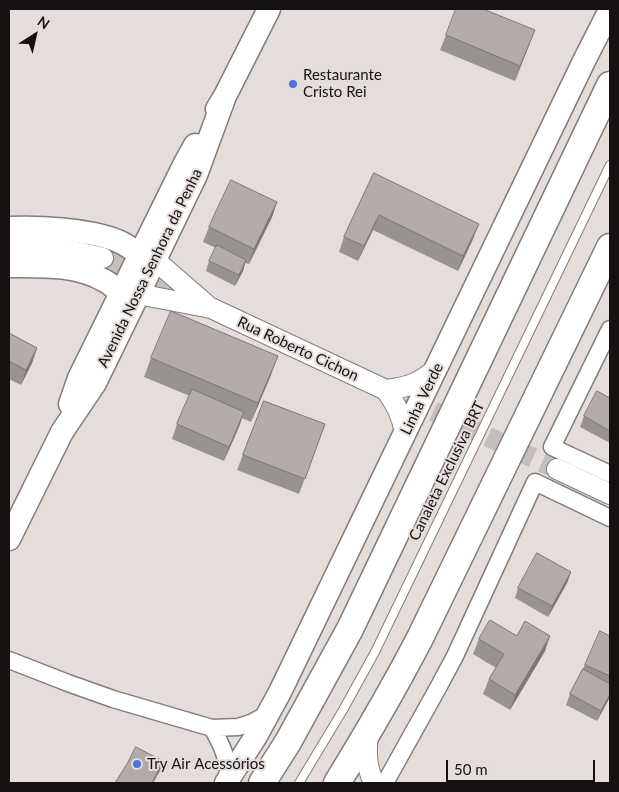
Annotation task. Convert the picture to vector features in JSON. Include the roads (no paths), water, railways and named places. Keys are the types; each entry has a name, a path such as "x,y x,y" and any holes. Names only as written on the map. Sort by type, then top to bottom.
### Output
{"highway":[{"path":"262,783 288,742 350,629 610,84"},
{"path":"336,783 368,733 420,638 610,247"}],"main road":[{"name":"Avenida Nossa Senhora da Penha","path":"9,539 62,432 74,390 129,294 147,257 188,158 225,96 268,9"},
{"name":"Linha Verde","path":"228,781 269,713 610,10"},
{"path":"9,228 41,227 80,231 113,239 147,257"},
{"path":"9,266 68,268 96,276 129,294"}],"street":[{"path":"9,247 50,248 103,258"},
{"name":"Rua Roberto Cichon","path":"147,257 211,308 386,390"},
{"name":"Rua Roberto Cichon","path":"129,294 211,308"},
{"path":"610,329 552,446 610,474"},
{"path":"405,433 400,412 386,390 412,385 423,380 435,370"},
{"path":"557,469 610,494"},
{"path":"384,783 455,656 535,482 610,518"},
{"path":"9,660 68,684 212,728 238,727 251,723 269,713"},
{"path":"212,728 221,744 227,761 228,781"},
{"path":"368,733 366,752 369,774 374,783"}],"lane":[{"name":"Canaleta Exclusiva BRT","path":"298,783 343,710 375,652 610,165"}],"tunnel":[{"path":"103,258 123,265 197,300"},
{"path":"379,386 557,469"}],"place":[{"name":"Restaurante Cristo Rei","path":"293,84"},
{"name":"Try Air Acessórios","path":"137,764"}]}
